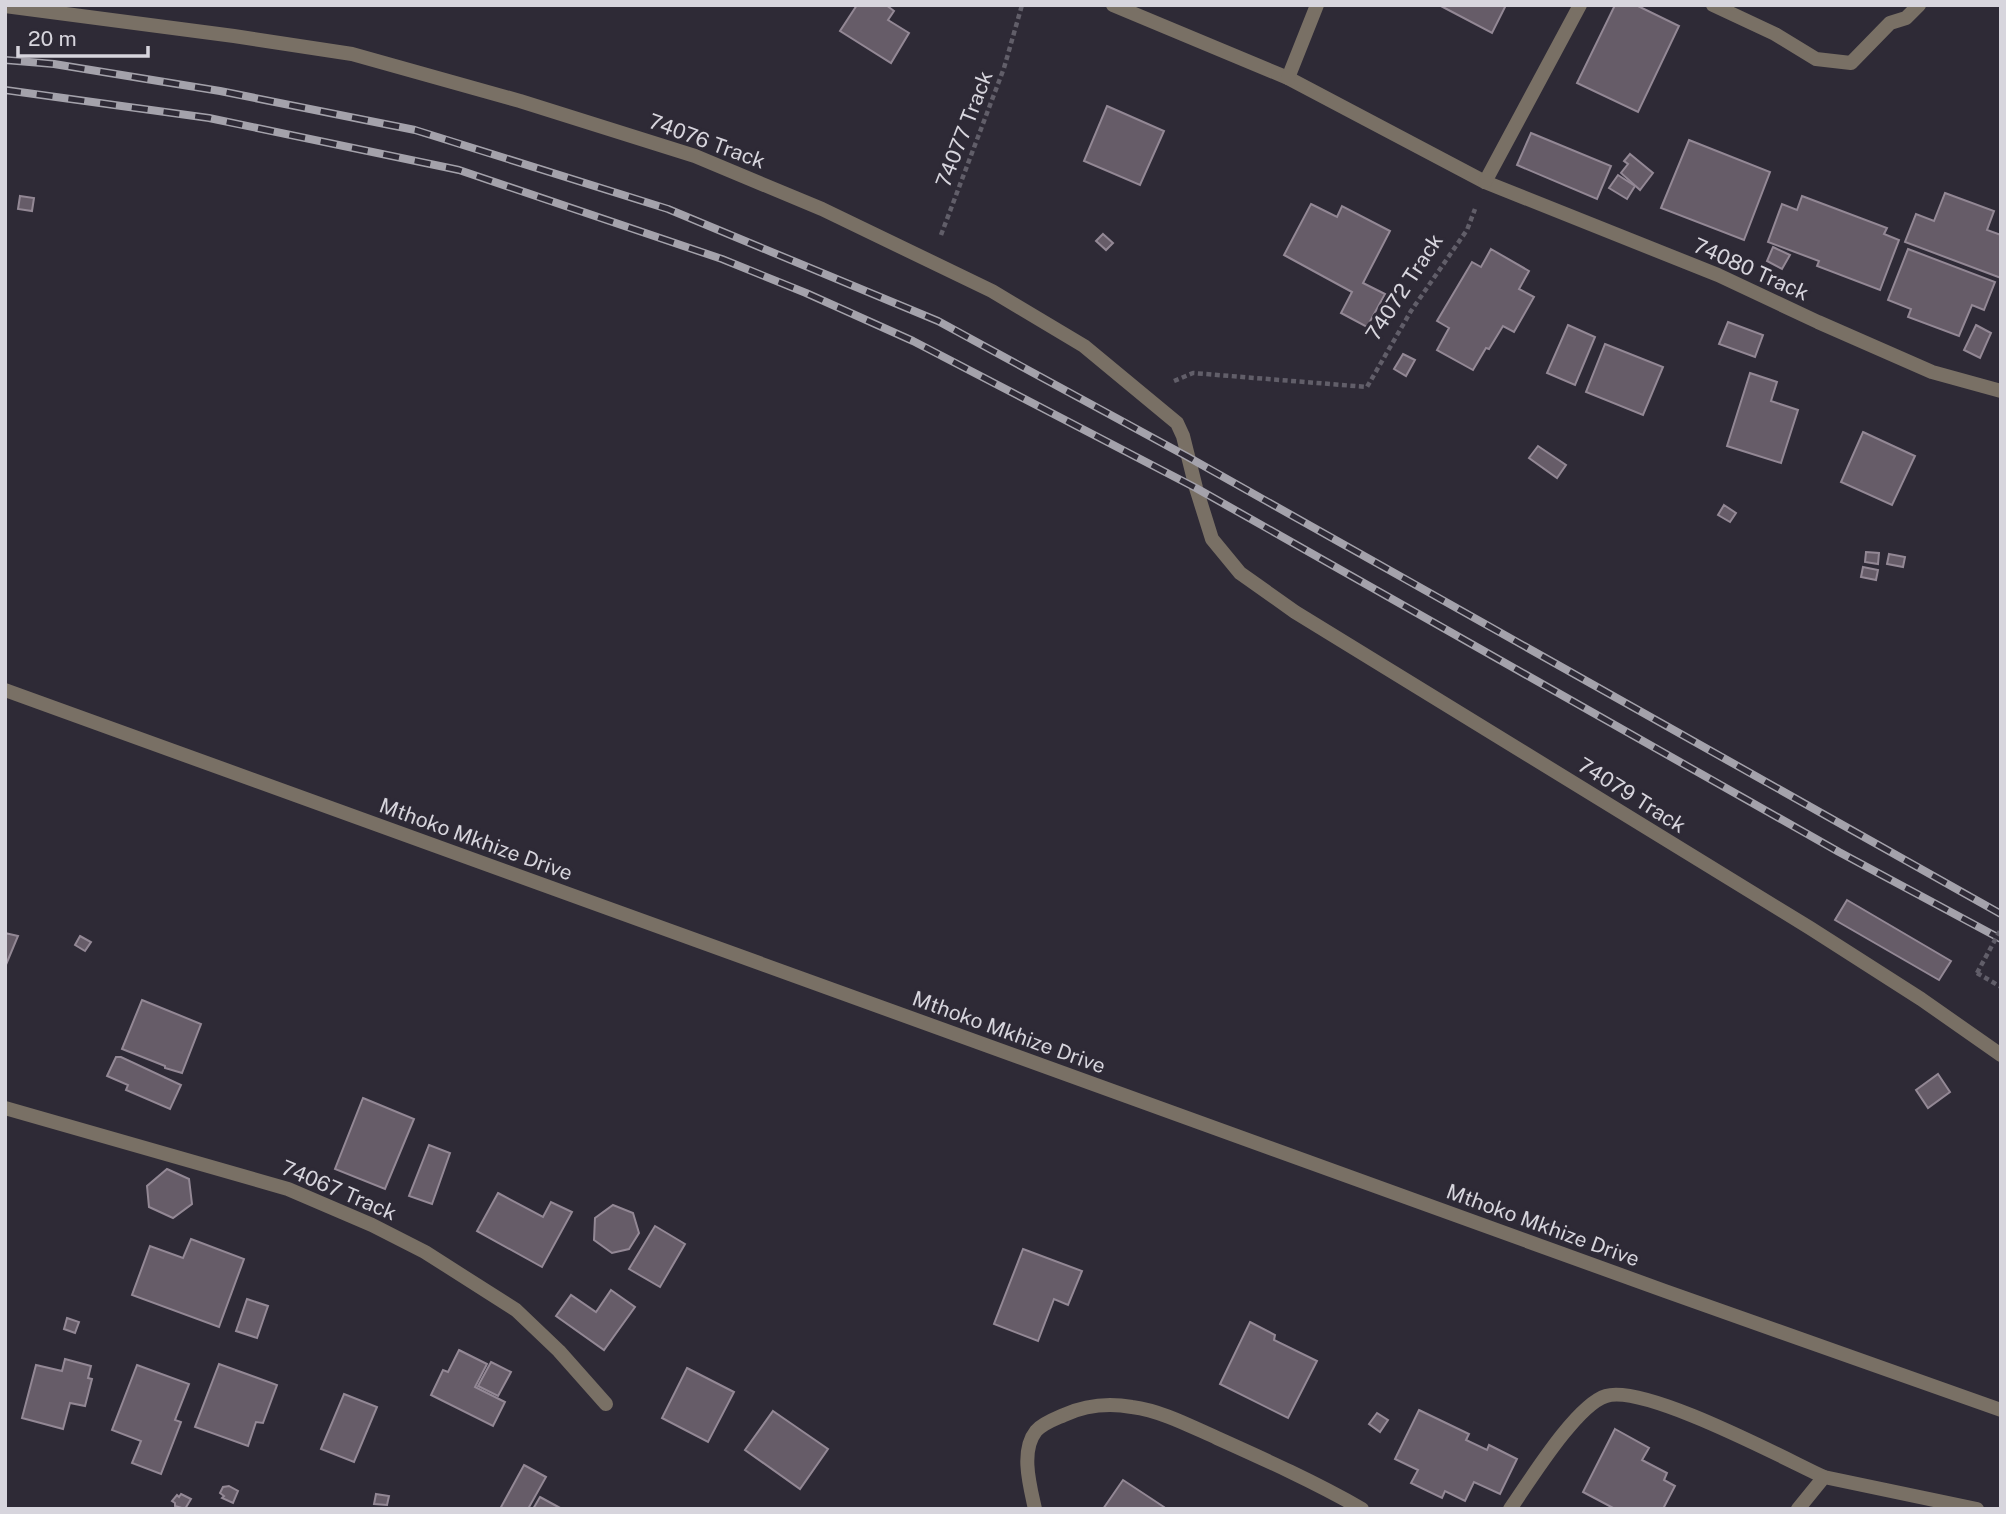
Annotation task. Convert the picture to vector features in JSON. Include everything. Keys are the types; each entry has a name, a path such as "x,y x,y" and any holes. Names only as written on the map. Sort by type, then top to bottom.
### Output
{"street":[{"name":"74080 Track","path":"1113,5 1288,78 1485,182 1718,275 1932,372 2001,391"},
{"path":"1288,78 1317,5"},
{"path":"1485,182 1580,5"},
{"path":"1713,5 1775,34 1816,59 1851,63 1890,23 1906,18 1919,5"},
{"name":"74076 Track","path":"5,6 352,54 520,100 695,156 822,209 992,291 1084,346 1177,423 1212,539 1240,573"},
{"name":"74079 Track","path":"1240,573 1295,612 1810,928 1921,999 2001,1055"},
{"name":"Mthoko Mkhize Drive","path":"5,690 1612,1272 2001,1410"},
{"name":"74067 Track","path":"5,1108 288,1189 382,1230 425,1252 516,1310 559,1351 606,1404"},
{"path":"1510,1509 1563,1434 1587,1408 1606,1396 1634,1396 1701,1419 1824,1477 1977,1509"},
{"path":"1035,1509 1028,1475 1030,1446 1036,1432 1047,1422 1076,1409 1103,1405 1133,1407 1167,1416 1310,1480 1362,1509"},
{"path":"1798,1509 1824,1477"}],"path":[{"name":"74077 Track","path":"930,262 1004,68 1022,5"},
{"name":"74072 Track","path":"1143,396 1193,373 1367,387 1411,311 1466,230 1485,182"},
{"path":"2001,929 1977,973 2001,987"}],"building":[{"path":"857,5 886,5 894,11 888,20 909,33 891,63 840,31"},
{"path":"1439,5 1506,5 1492,33"},
{"path":"1615,5 1636,5 1679,26 1638,112 1577,83"},
{"path":"1107,106 1164,131 1140,185 1084,161"},
{"path":"1531,133 1611,166 1597,199 1517,165"},
{"path":"1689,140 1770,172 1744,240 1661,208"},
{"path":"1630,154 1653,173 1640,190 1621,173 1628,164 1624,161"},
{"path":"1618,175 1635,186 1627,199 1609,188"},
{"path":"1945,193 1994,211 1987,230 2001,235 2001,278 1905,242 1916,214 1934,221"},
{"path":"20,196 34,198 32,211 18,209"},
{"path":"1802,196 1887,228 1884,234 1899,240 1880,290 1817,266 1819,261 1768,242 1782,204 1797,210"},
{"path":"1311,204 1337,217 1342,206 1390,231 1363,283 1385,294 1367,327 1341,313 1352,292 1284,255"},
{"path":"1103,234 1113,243 1106,250 1096,241"},
{"path":"1773,247 1790,255 1782,269 1767,261"},
{"path":"1491,249 1529,271 1519,289 1534,297 1514,332 1503,326 1473,370 1437,350 1449,328 1437,321 1472,262 1481,267"},
{"path":"1908,249 1995,282 1984,310 1972,305 1959,336 1908,317 1911,309 1888,300"},
{"path":"1728,322 1763,335 1755,357 1719,344"},
{"path":"1568,325 1595,337 1575,385 1547,373"},
{"path":"1976,325 1991,333 1980,358 1964,350"},
{"path":"1605,344 1663,367 1643,415 1586,392"},
{"path":"1403,354 1415,360 1406,376 1394,369"},
{"path":"1750,373 1777,382 1771,401 1798,410 1781,463 1727,446"},
{"path":"1863,432 1915,456 1892,505 1841,482"},
{"path":"1538,446 1566,465 1557,478 1529,458"},
{"path":"1724,505 1736,513 1730,522 1718,515"},
{"path":"1866,552 1879,553 1878,564 1865,562"},
{"path":"1889,554 1905,557 1903,567 1887,564"},
{"path":"1863,567 1878,570 1876,580 1861,577"},
{"path":"1847,900 1951,961 1939,980 1835,920"},
{"path":"5,933 18,936 5,967"},
{"path":"80,936 91,942 85,951 75,945"},
{"path":"142,1000 201,1024 182,1073 122,1049"},
{"path":"116,1057 181,1085 170,1109 126,1090 128,1085 107,1076"},
{"path":"1938,1074 1950,1092 1928,1108 1916,1090"},
{"path":"363,1098 414,1119 385,1189 335,1169"},
{"path":"429,1145 450,1153 432,1204 409,1196"},
{"path":"167,1169 189,1179 192,1204 173,1218 149,1207 147,1186"},
{"path":"498,1193 543,1217 551,1202 572,1212 542,1267 477,1231"},
{"path":"613,1205 633,1213 639,1233 629,1249 612,1253 594,1240 595,1218"},
{"path":"655,1226 685,1244 660,1287 629,1269"},
{"path":"191,1239 244,1259 219,1327 132,1295 150,1246 183,1258"},
{"path":"1023,1249 1082,1271 1068,1305 1054,1299 1038,1341 994,1324"},
{"path":"611,1290 635,1307 604,1350 556,1316 571,1295 596,1312"},
{"path":"247,1299 268,1306 257,1338 236,1331"},
{"path":"67,1318 79,1322 75,1333 64,1329"},
{"path":"1250,1322 1275,1335 1274,1340 1317,1361 1288,1418 1220,1384"},
{"path":"459,1350 487,1364 475,1387 505,1402 493,1426 431,1395 443,1370 448,1372"},
{"path":"65,1359 91,1366 88,1378 92,1379 85,1406 70,1403 63,1429 22,1418 36,1365 62,1371"},
{"path":"491,1362 511,1372 498,1396 478,1386"},
{"path":"219,1364 277,1385 263,1423 256,1422 248,1446 195,1427"},
{"path":"137,1365 189,1384 175,1420 181,1422 161,1474 132,1463 141,1441 112,1430"},
{"path":"687,1368 734,1392 708,1442 662,1418"},
{"path":"344,1394 377,1407 354,1462 321,1449"},
{"path":"1419,1410 1469,1434 1466,1440 1487,1450 1489,1445 1517,1459 1500,1494 1474,1482 1465,1501 1445,1491 1442,1498 1411,1483 1418,1470 1395,1459"},
{"path":"773,1411 828,1449 800,1489 745,1450"},
{"path":"1377,1413 1388,1420 1380,1432 1369,1424"},
{"path":"1615,1429 1649,1448 1642,1460 1667,1473 1664,1480 1675,1486 1663,1509 1615,1509 1583,1492"},
{"path":"524,1465 546,1477 528,1509 500,1509"},
{"path":"1123,1480 1164,1507 1163,1509 1103,1509"},
{"path":"229,1486 238,1491 233,1503 222,1498 224,1496 220,1493 223,1487"},
{"path":"181,1494 191,1499 185,1509 175,1506 172,1501"},
{"path":"376,1494 389,1496 387,1505 374,1504"},
{"path":"540,1497 562,1509 533,1509"}],"railway":[{"path":"5,60 54,64 220,91 415,130 668,209 938,321 1188,457 2001,914"},
{"path":"5,90 209,118 459,170 722,259 806,293 913,341 1196,488 1839,852 2001,939"}]}
